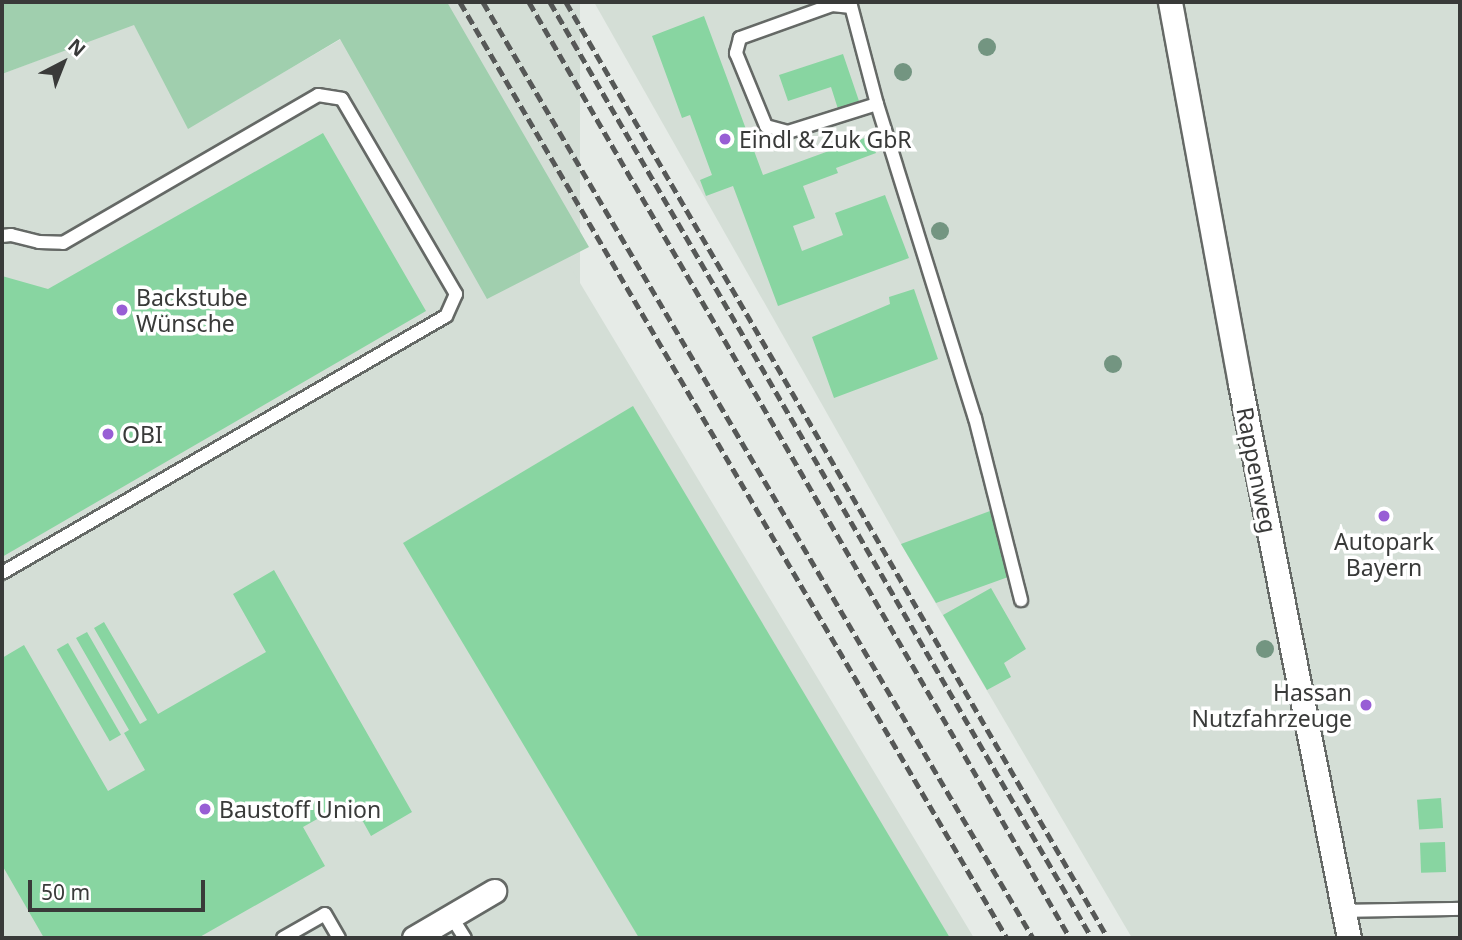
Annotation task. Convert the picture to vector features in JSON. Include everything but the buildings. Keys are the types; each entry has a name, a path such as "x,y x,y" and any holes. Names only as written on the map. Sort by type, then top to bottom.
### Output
{"street":[{"name":"Rappenweg","path":"1170,2 1240,384 1349,938"},
{"path":"414,938 494,891"}],"lane":[{"path":"877,104 789,132 766,126 736,53 740,38 832,5 850,4 877,104 975,418 1021,600"},
{"path":"2,236 10,235 39,243 64,243 318,95 342,99 456,295 446,316 2,573"},
{"path":"1344,911 1460,909"},
{"path":"283,938 325,914 340,938"},
{"path":"451,916 465,938"}],"shaded area":[{"path":"447,2 580,2 580,938 447,938"},
{"path":"594,2 1460,2 1460,938 1132,938 901,544"},
{"path":"134,24 188,128 341,39 487,298 565,258 974,938 2,938 2,74"}],"green space":[{"path":"2,2 447,2 589,247 487,299 340,39 188,129 134,25 2,74"}],"railway":[{"path":"460,2 1007,938"},
{"path":"483,2 1033,938"},
{"path":"529,2 1070,938"},
{"path":"550,2 1092,938"},
{"path":"566,2 1108,938"}],"place":[{"name":"Eindl & Zuk GbR","path":"725,139"},
{"name":"Backstube Wünsche","path":"122,310"},
{"name":"OBI","path":"108,434"},
{"name":"Autopark Bayern","path":"1384,516"},
{"name":"Hassan Nutzfahrzeuge","path":"1366,705"},
{"name":"Baustoff Union","path":"205,809"}]}
